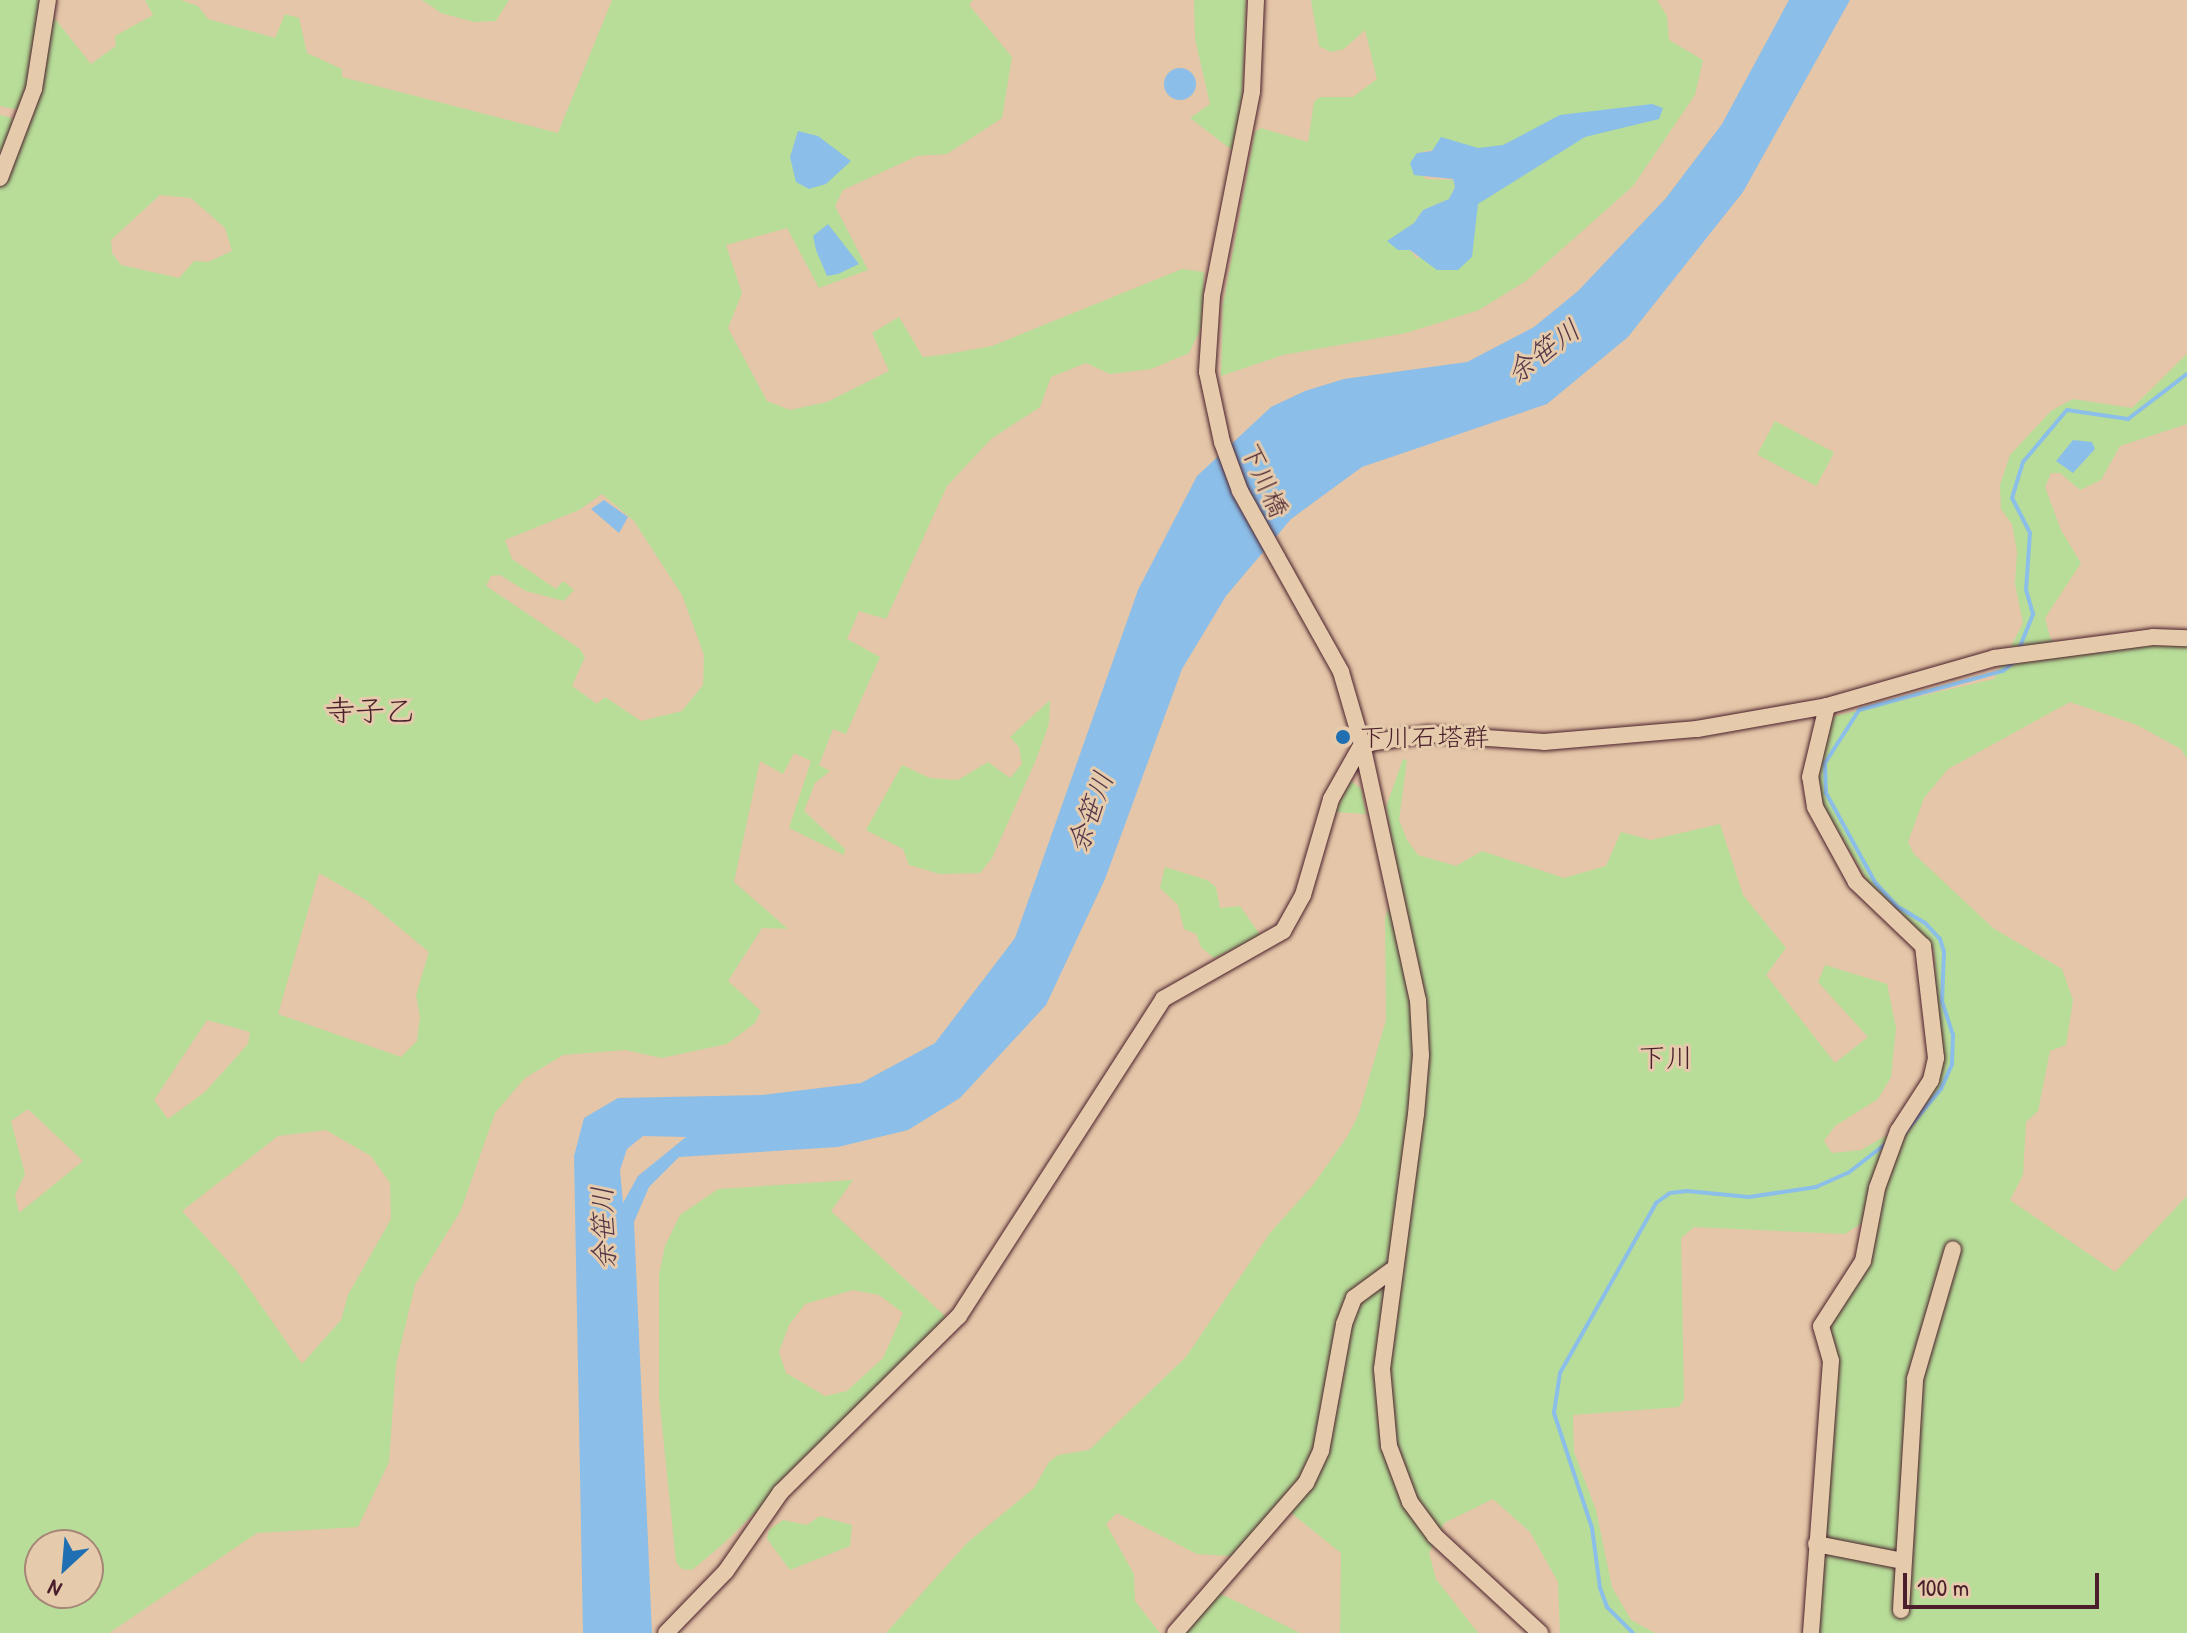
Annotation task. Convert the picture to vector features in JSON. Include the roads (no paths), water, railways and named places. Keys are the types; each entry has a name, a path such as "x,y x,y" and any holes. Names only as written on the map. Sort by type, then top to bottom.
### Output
{"street":[{"path":"0,178 34,89 48,0"},
{"name":"下川橋","path":"1256,0 1250,105 1212,296 1207,372 1211,398 1240,491 1336,662 1362,744 1408,947 1421,1055 1392,1270 1382,1391 1394,1470 1435,1536 1540,1633"},
{"path":"670,1630 726,1571 781,1492 959,1316 1163,999 1283,931 1303,895 1336,786 1362,744 1428,734 1544,742 1697,729 1827,706 1994,658 2153,637 2187,638"},
{"path":"1811,1633 1831,1361 1821,1326 1863,1261 1877,1188 1898,1131 1931,1080 1936,1058 1923,946 1856,882 1815,807 1810,777 1827,706"},
{"path":"1901,1610 1915,1379 1953,1249"},
{"path":"1175,1633 1306,1483 1321,1451 1344,1324 1354,1298 1392,1270"},
{"path":"1816,1544 1903,1561"}],"water":[{"name":"余笹川","path":"1789,0 1850,0 1743,192 1628,337 1547,404 1362,467 1291,519 1226,596 1182,669 1105,879 1046,1005 960,1098 908,1130 838,1147 679,1157 649,1187 634,1222 652,1633 583,1633 574,1156 584,1118 618,1098 762,1095 861,1083 935,1043 1015,938 1138,590 1197,476 1271,407 1305,391 1344,379 1467,362 1534,327 1578,291 1666,198 1722,124","holes":["643,1136 686,1137 638,1176 623,1203 620,1170 627,1149"]},
{"path":"1180,68 1191,73 1196,84 1191,95 1180,100 1169,95 1164,84 1169,73"},
{"path":"1652,104 1663,108 1659,119 1585,137 1478,204 1472,257 1458,270 1437,270 1410,250 1398,250 1387,241 1414,223 1423,210 1449,199 1455,187 1453,179 1414,175 1410,163 1417,153 1432,151 1441,137 1478,148 1503,145 1560,115"},
{"path":"798,131 818,136 851,161 826,184 809,189 796,182 790,157"},
{"path":"828,224 859,264 827,276 813,236"},
{"path":"2073,440 2092,442 2095,449 2073,473 2056,461"},
{"path":"604,500 628,517 619,533 591,509"}],"waterway":[{"path":"2019,649 2033,614 2026,590 2030,533 2012,498 2023,462 2067,410 2128,419 2187,374"},
{"path":"1903,1135 1941,1089 1952,1064 1953,1035 1942,1002 1944,952 1940,939 1925,923 1898,907 1875,882 1826,793 1825,763 1859,710 2003,671 2014,662"},
{"path":"1633,1633 1607,1607 1600,1588 1592,1528 1554,1413 1560,1373 1656,1203 1670,1193 1687,1191 1749,1197 1816,1187 1848,1173 1888,1142"}],"place":[{"name":"下川石塔群","path":"1343,737"}],"district":[{"name":"寺子乙","path":"370,710"},
{"name":"下川","path":"1666,1057"}]}
